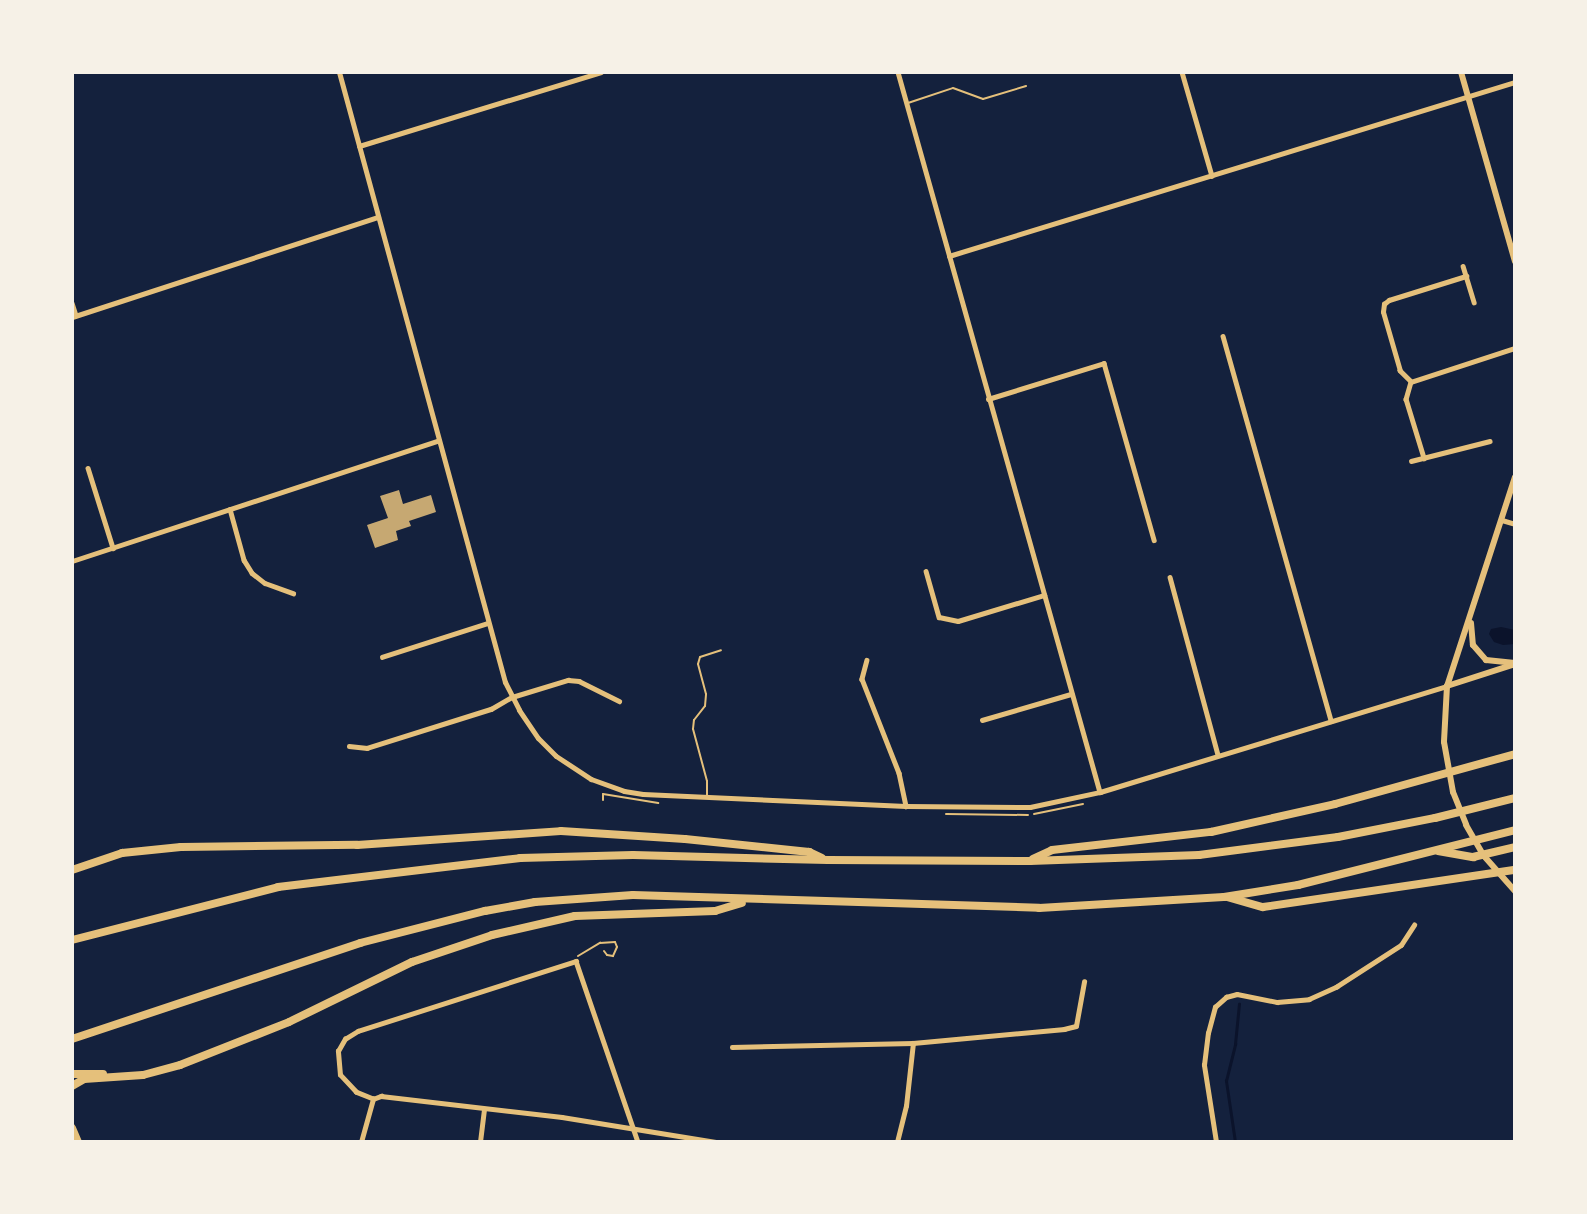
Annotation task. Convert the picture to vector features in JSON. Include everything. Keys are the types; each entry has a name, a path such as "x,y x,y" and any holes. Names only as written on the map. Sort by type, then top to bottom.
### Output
{"highway":[{"path":"1030,861 1052,850 1224,829 1335,804 1515,754"},
{"path":"73,940 278,887 520,858 633,855 1030,861 1199,855 1271,847 1435,818 1515,797"},
{"path":"72,1039 360,943 485,911 535,902 633,895 748,901 1039,908 1224,897 1298,885 1515,830"},
{"path":"72,870 122,853 181,846 357,845 561,831 764,847 809,852 828,860"},
{"path":"1435,851 1472,857 1515,848"},
{"path":"1224,897 1263,907 1515,870"},
{"path":"72,1086 83,1079 143,1075 180,1065 289,1022 393,970 446,948 492,935 575,916 715,911 748,901"},
{"path":"72,1074 96,1072 112,1076"},
{"path":"72,1128 78,1142"}],"main road":[{"path":"1461,72 1515,261"},
{"path":"1515,477 1447,686 1444,742 1453,792 1466,825 1484,856 1515,891"},
{"path":"1471,618 1473,646 1485,659 1493,663 1515,663"},
{"path":"1447,686 1515,663"}],"street":[{"path":"339,72 488,623 512,697 528,726 556,756 591,779 624,791 1006,809 1063,802 1100,792 1447,686"},
{"path":"359,146 601,72"},
{"path":"898,72 1100,792"},
{"path":"1182,72 1212,176"},
{"path":"950,256 1515,82"},
{"path":"72,303 74,316 378,217"},
{"path":"1507,233 1515,231"},
{"path":"1463,266 1474,302"},
{"path":"1410,382 1400,370 1383,312 1384,304 1389,300 1466,276"},
{"path":"1223,336 1331,721"},
{"path":"1410,382 1515,348"},
{"path":"988,399 1104,363 1154,540"},
{"path":"1410,382 1406,399 1424,458"},
{"path":"72,561 439,440"},
{"path":"1411,461 1490,441"},
{"path":"89,468 113,548"},
{"path":"230,509 244,560 252,573 265,583 293,593"},
{"path":"1502,520 1515,524"},
{"path":"926,571 939,617 964,621 1044,595"},
{"path":"1170,577 1218,755"},
{"path":"382,657 488,623"},
{"path":"867,660 862,679 899,773 906,806"},
{"path":"349,746 367,748 491,709 512,697 568,680 579,681 619,701"},
{"path":"982,720 1071,694"},
{"path":"1216,1142 1205,1065 1208,1033 1215,1007 1226,997 1237,994 1277,1002 1308,999 1336,987 1401,944 1414,925"},
{"path":"639,1142 634,1128 576,961 358,1031 345,1040 338,1051 337,1064 346,1084 373,1099 381,1096 484,1108 634,1128 717,1142"},
{"path":"732,1047 913,1043 1076,1026 1084,982"},
{"path":"897,1142 906,1106 913,1043"},
{"path":"361,1142 373,1099"},
{"path":"480,1142 484,1108"}],"lane":[{"path":"907,104 953,88 983,99 1026,86"},
{"path":"708,797 707,781 693,729 694,720 705,706 706,694 698,664 700,657 721,650"}],"path":[{"path":"603,794 603,800"},
{"path":"576,961 580,953 600,943 615,943 617,947 613,956 604,951"}],"water":[{"path":"1501,627 1515,630 1515,644 1503,645 1494,642 1489,634 1491,629"}],"building":[{"path":"399,490 403,504 431,495 436,512 409,521 411,526 396,531 398,540 375,548 367,525 388,518 380,496"}],"waterway":[{"path":"1235,1142 1226,1081 1235,1044 1239,1004"}]}
